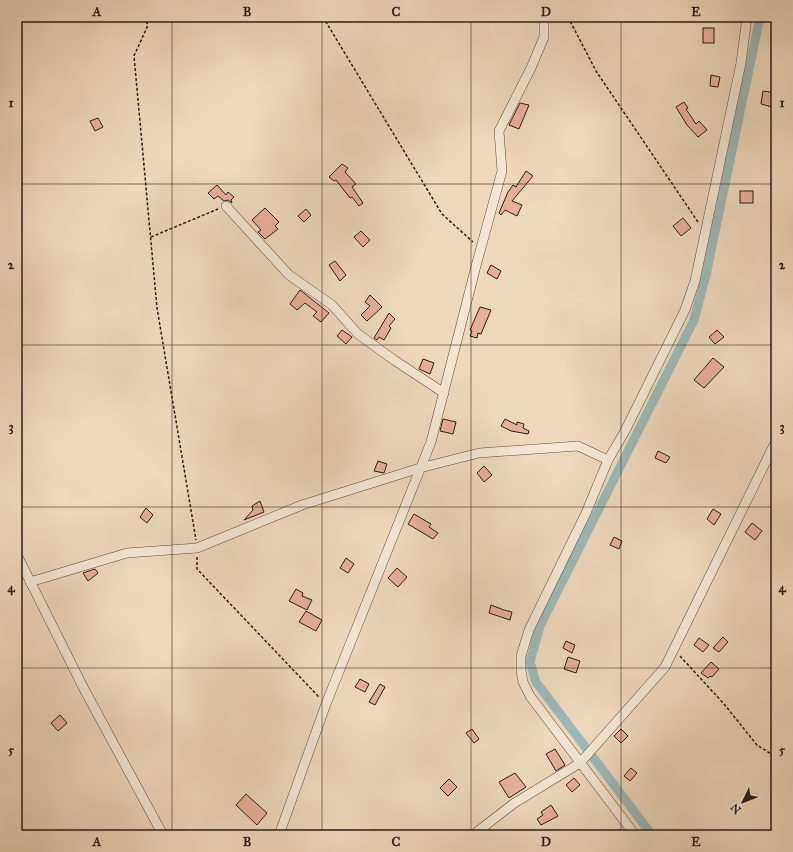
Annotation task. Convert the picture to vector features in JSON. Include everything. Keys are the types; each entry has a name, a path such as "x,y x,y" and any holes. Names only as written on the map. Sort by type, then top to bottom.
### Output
{"street":[{"path":"278,835 326,704 431,442 480,249 502,171 499,131 531,68 544,37 544,17"},
{"path":"635,835 530,696 523,682 521,656 529,630 586,513 608,460 625,431 685,310 695,281 741,63 747,17"},
{"path":"226,206 289,275 332,305 358,334 444,393"},
{"path":"473,835 513,804 581,763 665,667 776,441"},
{"path":"30,582 126,553 197,548 302,505 420,468 479,453 578,446 608,460"},
{"path":"17,555 87,694 163,835"}],"path":[{"path":"144,17 148,25 134,56 150,237 157,308 197,548 197,569 326,704"},
{"path":"323,17 442,214 480,249"},
{"path":"568,17 596,70 705,232"},
{"path":"150,237 226,206"},
{"path":"674,650 724,704 757,745 776,757"}],"building":[{"path":"703,28 714,28 714,43 703,43"},
{"path":"711,75 720,77 718,87 710,86"},
{"path":"763,91 776,93 776,108 761,104"},
{"path":"684,102 688,108 686,109 696,124 699,121 707,130 698,137 687,125 676,107"},
{"path":"520,103 529,105 519,129 509,125"},
{"path":"98,118 103,127 95,131 90,121"},
{"path":"342,164 348,168 345,172 356,184 352,187 363,203 359,206 352,197 350,198 336,180 334,181 329,177"},
{"path":"526,171 533,176 512,201 522,205 517,216 505,210 501,215 499,213 508,192 513,185 516,187"},
{"path":"217,185 226,195 228,192 234,197 231,200 232,203 228,200 224,201 218,196 214,199 208,193"},
{"path":"740,191 753,191 753,203 740,203"},
{"path":"265,208 279,222 275,226 278,229 265,239 258,232 261,230 252,220"},
{"path":"306,209 311,215 304,222 298,216"},
{"path":"683,218 691,228 681,236 673,226"},
{"path":"361,231 370,240 363,247 354,237"},
{"path":"335,261 346,275 340,281 329,265"},
{"path":"491,265 501,271 497,279 487,273"},
{"path":"300,290 329,313 321,322 313,316 317,312 305,303 297,310 290,304"},
{"path":"370,295 382,307 367,321 361,315 370,306 365,302"},
{"path":"480,307 491,310 481,334 478,333 477,338 470,336 472,331 470,330"},
{"path":"389,313 395,319 389,326 391,328 384,340 379,337 377,340 374,338"},
{"path":"342,330 352,337 346,344 337,336"},
{"path":"717,330 724,337 715,344 709,337"},
{"path":"713,358 724,367 704,388 694,380"},
{"path":"423,359 434,363 430,374 419,369"},
{"path":"443,419 456,422 453,434 440,431"},
{"path":"505,419 517,425 517,422 524,424 523,428 529,431 528,434 511,431 501,426"},
{"path":"658,451 670,457 666,463 655,458"},
{"path":"378,461 387,464 384,473 374,471"},
{"path":"484,466 492,475 484,482 477,473"},
{"path":"260,501 264,512 244,520 253,510 252,506"},
{"path":"146,508 153,515 147,523 140,517"},
{"path":"713,509 721,514 714,525 707,519"},
{"path":"414,514 431,524 429,527 438,533 433,539 408,524"},
{"path":"752,523 762,531 755,540 745,532"},
{"path":"614,537 622,541 619,549 610,545"},
{"path":"346,558 354,564 348,573 340,568"},
{"path":"397,568 407,577 398,587 388,578"},
{"path":"95,569 98,573 88,581 83,573"},
{"path":"296,589 303,593 302,596 312,600 307,610 289,601"},
{"path":"491,605 512,612 510,620 489,613"},
{"path":"306,611 322,620 316,631 299,622"},
{"path":"723,637 728,642 719,652 713,648"},
{"path":"699,638 709,645 703,652 694,645"},
{"path":"566,641 575,645 572,653 563,648"},
{"path":"568,657 580,661 576,673 564,669"},
{"path":"711,662 719,669 712,677 710,676 708,678 701,673"},
{"path":"360,679 369,684 365,692 355,687"},
{"path":"380,684 385,687 375,705 369,702"},
{"path":"60,715 67,723 58,731 51,723"},
{"path":"472,729 479,739 474,743 466,733"},
{"path":"621,729 628,736 621,743 614,736"},
{"path":"555,749 565,765 556,771 546,754"},
{"path":"631,768 637,773 630,781 624,776"},
{"path":"515,773 526,787 509,798 499,782"},
{"path":"574,778 580,785 572,792 566,785"},
{"path":"449,779 457,787 448,796 440,788"},
{"path":"246,794 267,813 257,825 236,805"},
{"path":"551,805 558,816 541,825 537,819 543,815 541,812"}],"waterway":[{"path":"652,835 536,682 530,662 540,626 694,320 706,275 760,17"}]}
